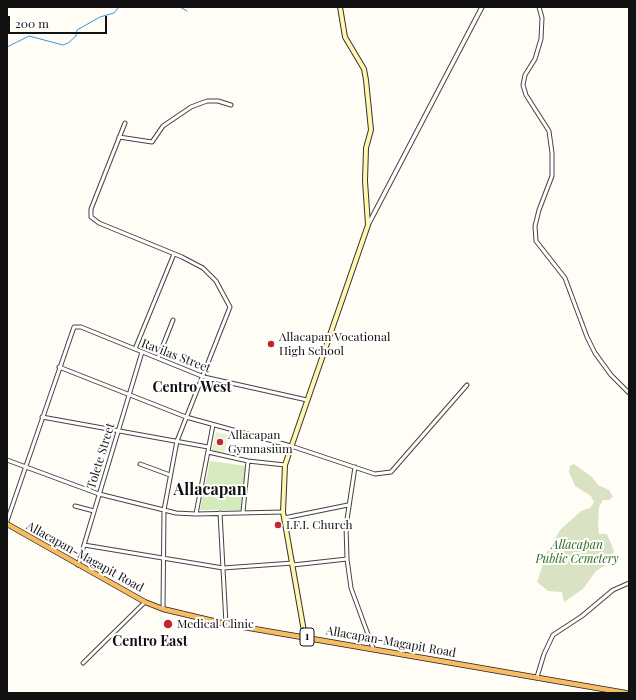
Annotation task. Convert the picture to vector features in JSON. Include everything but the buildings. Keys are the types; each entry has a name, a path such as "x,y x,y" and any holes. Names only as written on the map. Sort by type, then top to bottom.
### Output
{"highway":[{"name":"Allacapan-Magapit Road","path":"7,524 145,602 163,610 226,624 374,648 626,693"}],"main road":[{"path":"305,637 284,518 285,466 368,225 365,181 366,148 370,130 366,80 364,69 345,37 341,21 340,7"}],"street":[{"path":"368,225 482,7"},
{"path":"539,7 542,18 541,39 537,54 525,75 523,85 526,96 549,131 552,153 552,176 539,210 535,226 536,241 565,278 587,337 595,353 611,375 629,393"},
{"path":"119,137 152,142 163,126 191,107 207,101 218,101 231,105"},
{"path":"125,123 91,208 91,217 99,223 182,257 208,272 216,281 230,307 204,377 177,441 164,510 163,610"},
{"path":"135,349 174,254"},
{"path":"158,358 173,320"},
{"name":"Ravilas Street","path":"59,367 70,334 74,327 78,326 204,377 307,400"},
{"name":"Tolete Street","path":"78,565 142,352"},
{"path":"7,521 59,367 186,417 291,446 375,474 391,472 467,385"},
{"path":"42,417 208,447"},
{"path":"196,514 213,425"},
{"path":"208,452 248,461 285,466"},
{"path":"7,460 99,494 164,510 196,514 284,512"},
{"path":"244,512 248,461"},
{"path":"140,464 170,475"},
{"path":"355,467 348,505 346,535 347,559 351,588 374,648"},
{"path":"284,518 348,505"},
{"path":"75,506 94,511"},
{"path":"220,513 226,624"},
{"path":"84,545 164,557 223,568 347,559"},
{"path":"537,677 540,662 553,635 582,616 613,590 629,583"},
{"path":"83,663 145,602"}],"green space":[{"name":"Allacapan Gymnasium","path":"216,432 229,435 224,453 221,452 221,454 213,452 212,449"},
{"path":"210,461 246,466 241,510 200,510"},
{"name":"Allacapan Public Cemetery","path":"574,464 592,477 598,485 609,490 613,497 609,500 603,500 599,507 598,523 599,534 607,534 614,551 609,563 596,571 583,589 564,602 562,592 548,591 537,582 548,549 561,529 581,511 590,508 594,502 591,496 575,486 569,472 570,466"}],"waterway":[{"path":"7,47 29,36 63,45 68,43 76,36 77,30 100,17 114,13 119,7"},
{"path":"180,7 187,11"}],"place":[{"name":"Allacapan Vocational High School","path":"271,344"},
{"name":"Allacapan Gymnasium","path":"220,442"},
{"name":"I.F.I. Church","path":"278,525"},
{"name":"Medical Clinic","path":"168,624"}],"district":[{"name":"Centro West","path":"192,388"},
{"name":"Allacapan","path":"210,490"},
{"name":"Centro East","path":"150,642"}]}
